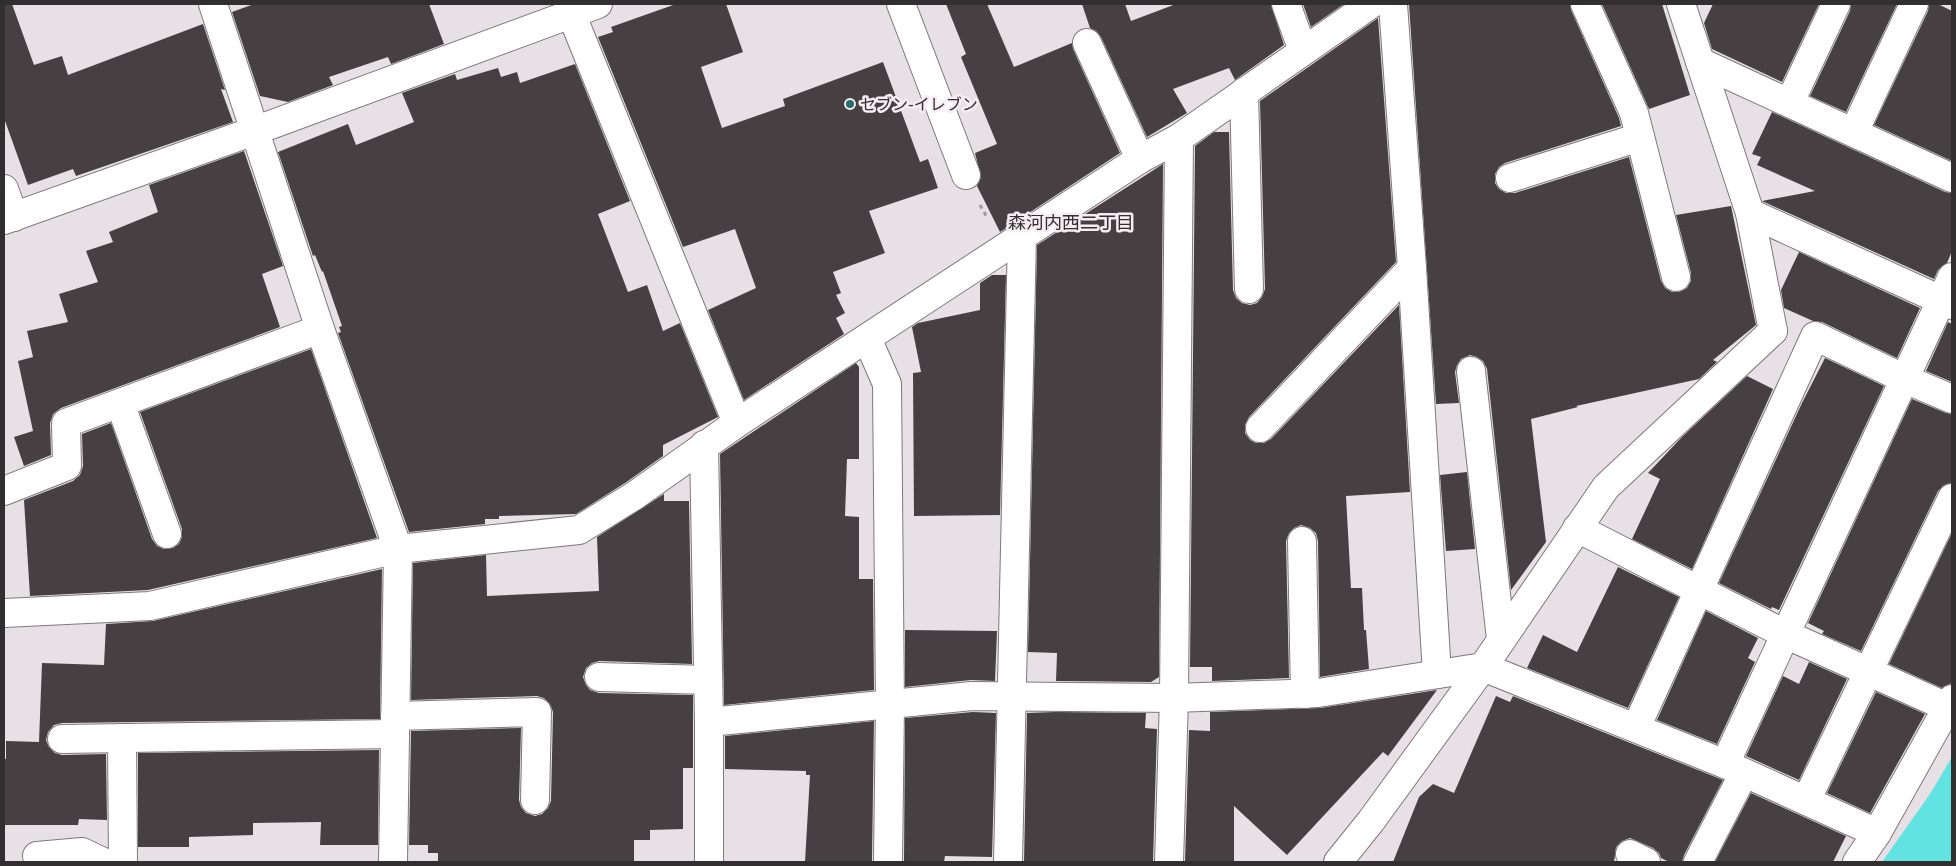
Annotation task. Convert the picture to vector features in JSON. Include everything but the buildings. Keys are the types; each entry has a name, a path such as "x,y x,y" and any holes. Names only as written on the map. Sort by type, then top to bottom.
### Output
{"street":[{"path":"213,4 320,330 398,549 393,862"},
{"path":"4,189 9,219 598,4"},
{"path":"901,4 966,175"},
{"path":"1286,4 1303,51"},
{"path":"4,614 150,606 398,549 579,530 634,496 737,423 1140,159 1179,138 1371,4"},
{"path":"1394,4 1437,674"},
{"path":"1585,4 1634,113 1676,277"},
{"path":"1681,4 1750,213 1773,332"},
{"path":"1790,102 1836,4"},
{"path":"1854,132 1914,4"},
{"path":"571,14 737,423"},
{"path":"1087,43 1140,159"},
{"path":"1700,62 1952,178"},
{"path":"1244,92 1249,289"},
{"path":"1510,178 1640,137"},
{"path":"1169,862 1174,698 1179,138"},
{"path":"1698,862 1785,634 1905,379 1949,293 1750,213"},
{"path":"1008,862 1013,696 1012,243"},
{"path":"1260,428 1412,268"},
{"path":"4,491 67,466 66,423 320,330"},
{"path":"1773,332 1813,343 1952,399"},
{"path":"1350,859 1371,821 1483,667 1606,487 1773,332"},
{"path":"867,338 887,384 890,704 888,862"},
{"path":"1636,728 1813,343"},
{"path":"1471,371 1501,639"},
{"path":"120,403 167,534"},
{"path":"704,445 709,722 709,862"},
{"path":"1806,801 1952,498"},
{"path":"1577,528 1785,634 1868,671 1950,703 1877,833 1857,862"},
{"path":"1302,540 1305,694"},
{"path":"709,722 972,696 1174,698 1305,694 1483,667 1734,769 1877,833"},
{"path":"599,677 708,680"},
{"path":"62,739 122,738 395,725 537,712 536,800"},
{"path":"122,738 123,862"},
{"path":"37,856 82,852 103,862"}],"path":[{"path":"966,175 1012,243"}],"water":[{"path":"1952,757 1952,862 1882,862 1930,794"}],"place":[{"name":"セブン-イレブン","path":"850,104"}],"district":[{"name":"森河内西二丁目","path":"1071,223"}]}
